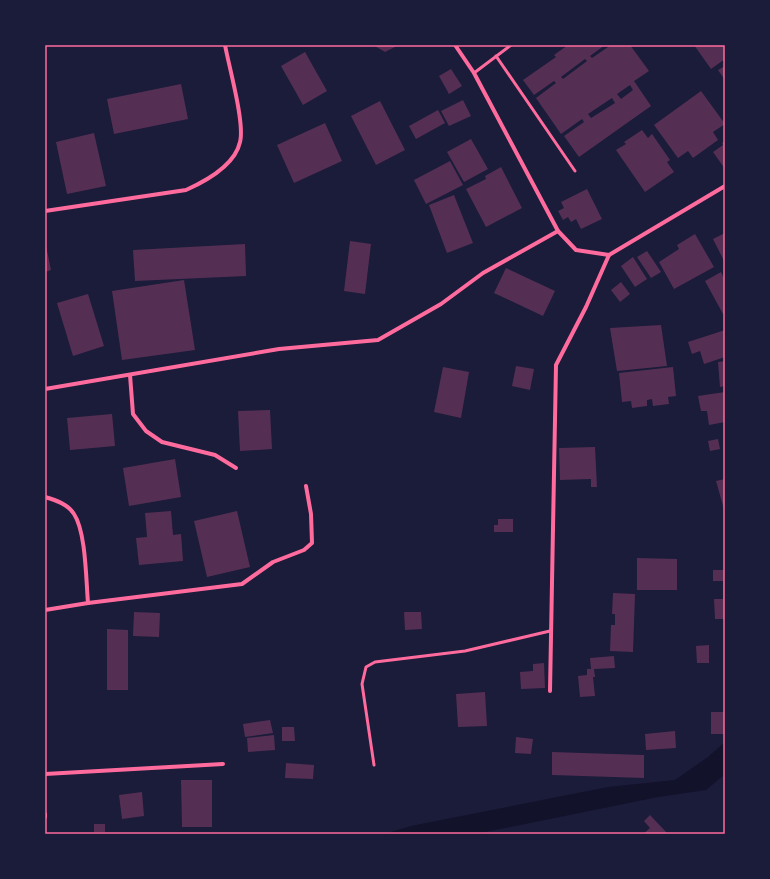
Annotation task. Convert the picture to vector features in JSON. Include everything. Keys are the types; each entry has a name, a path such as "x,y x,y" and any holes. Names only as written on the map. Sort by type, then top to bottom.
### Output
{"street":[{"path":"45,211 186,190 206,181 231,160 240,143 242,128 225,45"},
{"path":"455,45 474,73 558,231 576,250 609,255"},
{"path":"550,691 556,365 586,307 609,255 725,186"},
{"path":"45,389 279,349 378,340 441,304 483,273 558,231"},
{"path":"130,375 133,414 146,431 162,442 215,455 236,468"},
{"path":"45,610 88,603 242,584 273,562 304,550 312,543 311,514 306,486"},
{"path":"45,497 61,502 74,513 81,531 88,603"},
{"path":"45,774 223,764"}],"lane":[{"path":"474,73 511,45"},
{"path":"496,56 575,170"},
{"path":"374,764 362,684 366,667 375,662 465,651 550,630"}],"shaded area":[{"path":"725,742 725,774 706,790 658,797 476,834 384,834 411,826 608,787 675,780 708,757"}],"building":[{"path":"373,45 399,45 385,52"},
{"path":"568,45 605,45 590,56 592,58 611,45 630,45 649,71 634,81 651,106 579,157 564,136 584,122 582,119 561,134 536,98 556,83 554,81 534,95 523,80 556,57 554,55","holes":["585,59 587,61 563,79 561,77","630,85 633,90 621,99 617,94","612,98 615,103 591,118 588,114"]},
{"path":"694,45 725,45 725,59 711,69"},
{"path":"305,52 327,91 303,105 281,66"},
{"path":"725,66 725,80 718,70"},
{"path":"451,69 462,86 449,94 439,76"},
{"path":"181,84 188,119 114,134 107,99"},
{"path":"701,91 725,124 713,132 718,140 693,158 688,151 678,158 654,125"},
{"path":"463,100 471,116 449,126 441,111"},
{"path":"380,101 405,150 376,165 351,116"},
{"path":"438,110 445,123 416,139 409,126"},
{"path":"325,123 342,161 294,183 277,145"},
{"path":"642,130 648,138 652,134 670,160 667,162 674,172 645,192 616,150 626,144 624,142"},
{"path":"94,133 106,186 67,194 56,142"},
{"path":"471,139 488,169 464,182 447,152"},
{"path":"725,141 725,169 713,152 723,145 722,143"},
{"path":"450,161 463,185 426,204 414,180"},
{"path":"501,167 522,208 486,227 466,189 486,179 485,176"},
{"path":"587,189 602,219 581,229 576,219 571,222 568,217 563,220 558,211 564,208 561,202"},
{"path":"454,195 473,243 447,253 429,205"},
{"path":"725,233 725,263 713,239"},
{"path":"695,234 714,267 674,289 659,262 679,249 677,245"},
{"path":"45,241 51,270 45,272"},
{"path":"350,241 371,244 365,294 344,291"},
{"path":"245,244 246,276 135,281 133,250"},
{"path":"647,251 661,272 651,278 637,257"},
{"path":"633,257 647,279 635,287 621,266"},
{"path":"506,268 555,291 543,316 494,293"},
{"path":"721,272 725,280 725,313 723,314 705,281"},
{"path":"184,280 195,350 122,360 112,291"},
{"path":"621,282 630,294 620,302 611,290"},
{"path":"88,294 104,346 73,356 57,303"},
{"path":"661,325 667,366 617,371 610,328"},
{"path":"725,330 725,357 704,364 700,351 692,354 688,342"},
{"path":"725,361 725,386 720,387 718,362"},
{"path":"516,366 534,369 530,390 512,386"},
{"path":"443,367 469,372 461,418 434,412"},
{"path":"673,367 676,396 668,397 669,404 653,406 652,399 647,400 647,406 632,408 631,401 622,402 619,373"},
{"path":"725,392 725,422 709,425 707,411 701,411 698,396"},
{"path":"270,410 272,449 240,451 238,411"},
{"path":"112,414 115,446 70,450 67,418"},
{"path":"718,439 720,449 710,451 708,441"},
{"path":"595,447 597,487 591,487 591,479 560,480 559,448"},
{"path":"175,459 181,497 129,506 123,468"},
{"path":"725,479 725,513 716,481"},
{"path":"171,511 173,535 181,534 183,561 139,565 136,538 147,537 145,513"},
{"path":"237,511 250,567 207,577 194,521"},
{"path":"498,519 513,519 513,532 494,532 494,525 498,525"},
{"path":"637,558 677,559 677,590 637,590"},
{"path":"713,570 725,570 725,619 715,619 714,599 723,599 723,581 713,581"},
{"path":"613,593 635,594 633,652 610,651 611,625 615,625 615,614 612,614"},
{"path":"134,612 160,613 159,637 133,636"},
{"path":"404,612 421,612 422,629 405,630"},
{"path":"107,629 128,630 128,690 107,690"},
{"path":"709,645 709,663 697,663 696,646"},
{"path":"614,656 615,668 594,669 595,677 593,677 595,696 580,697 578,676 587,675 587,669 591,669 590,658"},
{"path":"544,663 545,688 521,689 520,672 533,671 533,664"},
{"path":"485,692 487,726 458,727 456,694"},
{"path":"711,712 725,712 725,734 711,734"},
{"path":"270,720 273,733 245,737 243,724"},
{"path":"282,727 294,727 295,741 282,741"},
{"path":"675,731 676,748 646,750 645,734"},
{"path":"274,735 275,750 248,752 247,738"},
{"path":"516,737 533,739 531,754 515,753"},
{"path":"552,752 644,755 644,778 552,775"},
{"path":"286,763 314,765 313,779 285,778"},
{"path":"181,780 212,780 212,827 182,827"},
{"path":"142,792 144,816 122,819 119,795"},
{"path":"650,815 668,834 643,834 650,828 644,821"},
{"path":"94,824 105,824 105,832 94,832"}]}
